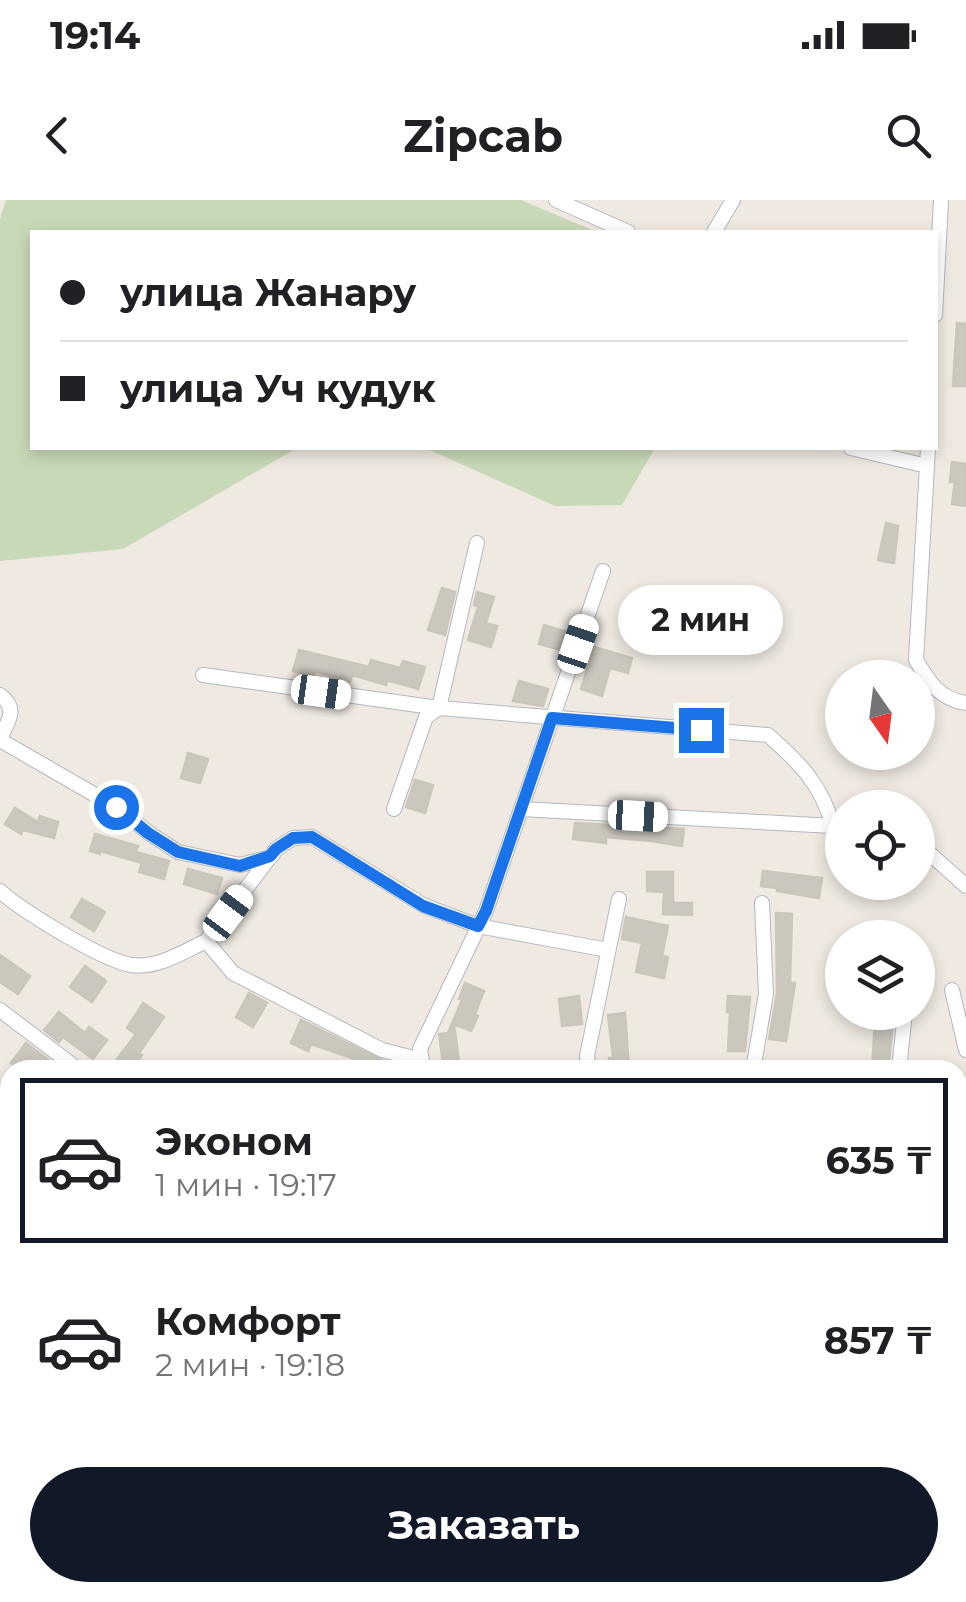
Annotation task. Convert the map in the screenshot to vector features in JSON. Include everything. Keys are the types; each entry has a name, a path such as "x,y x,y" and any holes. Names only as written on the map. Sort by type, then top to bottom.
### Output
{"street":[{"path":"556,200 624,230"},
{"path":"715,230 733,200"},
{"path":"938,258 941,201"},
{"path":"859,450 927,466"},
{"path":"928,450 916,660 928,680 950,700 966,703"},
{"path":"394,809 426,717 439,708 477,543"},
{"path":"421,1060 420,1049 486,911 603,571"},
{"path":"204,676 439,708 768,735 796,759 826,800 833,826 521,809"},
{"path":"0,695 12,707 0,739 116,807 178,852 240,866 270,856"},
{"path":"0,891 101,954 132,965 160,963 206,941 276,849 293,838 312,837 423,906 478,926 608,950"},
{"path":"935,858 966,886"},
{"path":"588,1060 618,899"},
{"path":"755,1060 766,994 762,903"},
{"path":"206,941 233,973 409,1060"},
{"path":"952,990 966,1050"},
{"path":"0,1010 66,1060"},
{"path":"901,1060 903,1030"}],"green space":[{"path":"6,200 521,200 592,230 30,230 30,450 294,450 123,549 0,561 0,219"},
{"path":"429,450 654,450 622,505 555,506"}],"building":[{"path":"957,323 966,324 966,386 953,386"},
{"path":"952,462 966,464 966,506 952,504"},
{"path":"886,523 898,526 894,563 878,560"},
{"path":"442,588 455,592 445,635 428,630"},
{"path":"477,592 494,597 486,623 497,626 491,647 468,640 478,607 474,605"},
{"path":"544,625 570,633 564,651 539,644"},
{"path":"594,647 632,658 628,673 610,668 602,696 581,689"},
{"path":"299,650 369,667 371,660 400,668 403,661 425,667 418,689 352,675 350,682 315,671 313,676 293,671"},
{"path":"519,681 548,689 543,706 513,701"},
{"path":"188,753 208,759 200,783 181,778"},
{"path":"415,780 433,785 425,813 406,807"},
{"path":"15,808 38,822 40,816 58,822 54,838 23,830 21,834 5,824"},
{"path":"575,823 684,829 682,846 606,837 606,843 573,839"},
{"path":"95,834 138,846 136,852 169,861 164,879 139,872 142,863 90,851"},
{"path":"188,869 222,878 217,894 184,884"},
{"path":"763,871 822,878 819,898 761,886"},
{"path":"647,872 673,872 673,903 692,903 692,915 663,914 664,892 647,891"},
{"path":"82,899 105,912 94,931 71,917"},
{"path":"776,913 792,914 790,983 795,983 786,1041 769,1039 777,994"},
{"path":"626,917 668,926 662,956 668,957 664,978 636,972 642,943 622,939"},
{"path":"0,955 30,976 18,994 0,982"},
{"path":"85,966 106,981 92,1002 70,987"},
{"path":"465,983 484,991 471,1031 454,1024 459,1060 443,1060 439,1034 448,1033 462,1000 459,999"},
{"path":"249,993 267,1003 253,1027 236,1017"},
{"path":"579,996 582,1024 562,1026 559,999"},
{"path":"728,996 750,997 745,1051 728,1051"},
{"path":"143,1003 164,1017 139,1053 142,1055 138,1060 116,1060 136,1034 127,1028"},
{"path":"59,1012 85,1033 89,1027 107,1040 93,1059 63,1037 59,1042 44,1030"},
{"path":"625,1013 628,1060 609,1060 613,1057 608,1015"},
{"path":"301,1020 382,1060 358,1060 311,1044 308,1051 291,1043"},
{"path":"874,1030 892,1030 889,1060 873,1060"},
{"path":"26,1043 48,1060 13,1060"}],"route":[{"path":"116,807 178,852 240,866 270,856 293,838 312,837 423,906 478,926 552,718 701,730"}]}
